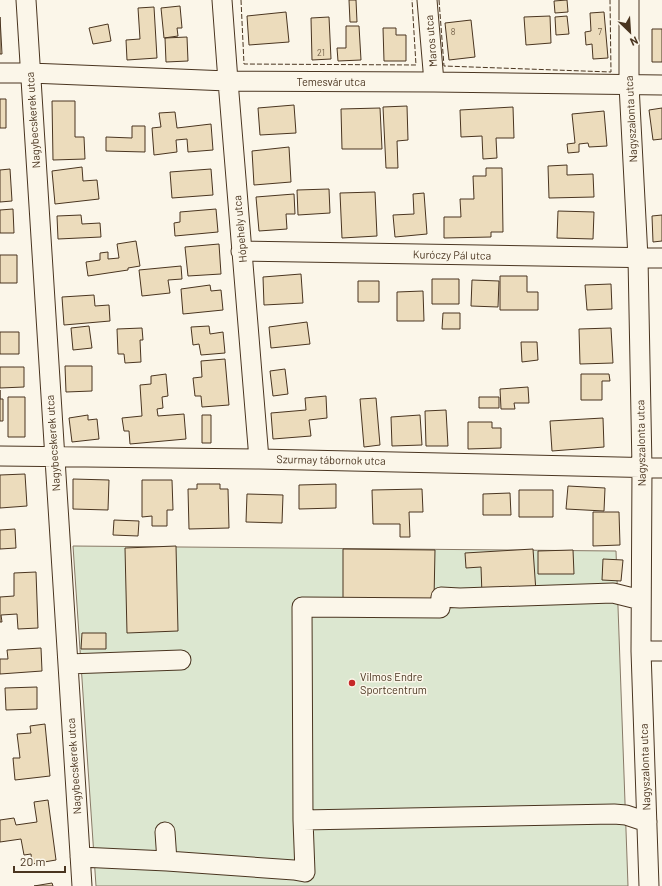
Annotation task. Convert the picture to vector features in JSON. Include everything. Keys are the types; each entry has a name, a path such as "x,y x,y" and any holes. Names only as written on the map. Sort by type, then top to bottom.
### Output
{"street":[{"name":"Nagybecskerek utca","path":"26,0 82,886"},
{"name":"Hópehely utca","path":"222,0 241,251 259,459"},
{"name":"Maros utca","path":"427,0 434,82"},
{"name":"Nagyszalonta utca","path":"629,0 629,85 638,258 642,468 641,600 646,822 655,867 649,886"},
{"name":"Temesvár utca","path":"0,73 228,81 662,85"},
{"name":"Kuróczy Pál utca","path":"241,251 662,258"},
{"name":"Szurmay tábornok utca","path":"0,456 259,459 662,468"},
{"path":"80,857 167,861 305,872 303,820 302,608 440,608 441,597 460,598 613,593 641,600"},
{"path":"642,651 662,651"},
{"path":"68,664 181,660"},
{"path":"303,820 614,814 626,815 646,822"},
{"path":"165,832 167,861"}],"green space":[{"name":"Vilmos Endre Sportcentrum","path":"73,546 616,551 628,886 96,886"}],"building":[{"path":"349,0 356,0 357,22 350,22"},
{"path":"567,0 568,12 555,13 554,1"},
{"path":"180,6 182,28 177,28 178,36 164,38 161,8"},
{"path":"154,7 157,58 127,60 126,40 140,39 138,8"},
{"path":"286,12 289,42 249,45 247,16"},
{"path":"604,12 608,58 593,59 592,44 586,45 585,32 591,31 590,13"},
{"path":"550,16 551,43 526,45 524,17"},
{"path":"567,16 569,34 556,35 555,17"},
{"path":"0,17 2,54 0,54"},
{"path":"329,17 331,59 312,60 311,18"},
{"path":"471,20 475,57 449,60 445,23"},
{"path":"108,24 111,41 93,44 89,28"},
{"path":"346,26 359,26 361,60 338,61 337,48 346,48"},
{"path":"383,28 396,28 396,35 406,35 406,61 384,61"},
{"path":"652,29 662,29 662,62 652,62"},
{"path":"187,37 188,61 166,62 165,38"},
{"path":"0,99 6,99 6,128 0,128"},
{"path":"52,101 75,101 75,137 84,137 85,159 53,160"},
{"path":"294,105 296,133 260,135 258,108"},
{"path":"407,106 408,140 397,141 398,168 386,168 383,107"},
{"path":"513,107 514,138 496,138 497,158 483,159 482,136 461,137 460,110"},
{"path":"380,108 382,149 342,149 341,109"},
{"path":"662,108 662,139 653,140 649,110"},
{"path":"604,111 607,146 589,147 588,143 579,144 579,152 568,153 567,144 575,143 572,114"},
{"path":"175,112 177,128 211,124 213,150 188,152 187,139 176,140 177,152 154,155 152,128 161,127 159,113"},
{"path":"132,126 145,126 145,152 106,151 106,137 132,138"},
{"path":"289,147 291,182 254,185 252,151"},
{"path":"567,165 567,175 593,174 594,197 549,198 548,166"},
{"path":"82,167 83,181 97,180 99,199 55,204 52,171"},
{"path":"486,168 502,168 503,232 491,232 491,237 444,238 444,217 461,217 460,199 474,199 473,176 486,176"},
{"path":"10,169 12,201 0,202 0,170"},
{"path":"211,169 213,195 172,198 170,172"},
{"path":"329,189 330,213 298,215 297,190"},
{"path":"375,192 377,236 342,238 340,193"},
{"path":"424,193 427,234 395,237 393,215 414,214 413,194"},
{"path":"294,194 295,214 286,214 287,229 259,231 256,197"},
{"path":"13,209 14,233 0,233 0,210"},
{"path":"216,209 218,232 175,236 174,223 180,222 180,212"},
{"path":"558,211 594,212 593,239 557,238"},
{"path":"81,215 82,224 100,223 101,237 58,239 57,216"},
{"path":"662,215 662,241 653,242 652,216"},
{"path":"136,241 140,266 128,268 128,270 88,276 86,262 100,260 100,253 108,252 108,259 119,258 117,244"},
{"path":"219,244 221,274 188,276 185,247"},
{"path":"0,255 17,255 17,283 0,283"},
{"path":"181,266 182,279 168,280 170,293 142,296 139,270"},
{"path":"301,274 303,303 264,305 263,277"},
{"path":"500,276 527,276 527,292 538,292 538,310 500,310"},
{"path":"432,279 459,279 459,304 432,304"},
{"path":"472,280 499,281 498,307 471,306"},
{"path":"358,281 379,281 379,302 358,302"},
{"path":"611,284 612,309 587,310 585,285"},
{"path":"210,285 211,291 221,290 223,310 183,314 181,289"},
{"path":"423,291 424,321 397,321 397,292"},
{"path":"94,295 95,306 109,305 110,321 64,325 62,297"},
{"path":"443,313 460,313 460,329 442,329"},
{"path":"307,322 310,344 271,348 269,327"},
{"path":"89,326 92,348 73,350 71,328"},
{"path":"209,326 210,334 223,332 225,353 201,355 199,344 193,345 191,327"},
{"path":"142,328 143,340 140,340 141,362 125,363 124,354 118,354 117,329"},
{"path":"611,328 613,363 580,364 579,329"},
{"path":"0,332 19,332 19,354 0,354"},
{"path":"521,342 537,342 538,360 522,362"},
{"path":"225,359 229,405 202,407 201,396 195,396 193,378 202,377 201,361"},
{"path":"65,366 92,366 92,391 66,392"},
{"path":"0,367 24,367 24,387 0,388"},
{"path":"285,369 288,394 273,396 270,371"},
{"path":"166,374 168,396 162,397 163,408 157,409 158,416 184,414 186,439 130,444 129,431 124,431 122,418 142,416 140,385 151,384 151,376"},
{"path":"581,374 609,374 610,381 602,381 602,400 581,400"},
{"path":"528,387 529,403 514,403 515,409 501,409 500,389"},
{"path":"326,396 327,418 309,420 311,436 273,439 271,413 306,410 305,398"},
{"path":"8,397 25,397 25,437 8,437"},
{"path":"479,397 499,397 499,408 479,408"},
{"path":"376,398 380,445 364,447 360,399"},
{"path":"0,399 3,399 3,421 0,421"},
{"path":"446,410 448,446 426,446 425,411"},
{"path":"88,415 88,420 97,419 99,439 72,442 69,418"},
{"path":"202,415 211,415 211,443 202,443"},
{"path":"420,415 422,445 392,446 391,417"},
{"path":"603,418 604,447 552,451 550,421"},
{"path":"468,422 492,422 492,428 501,428 501,448 468,449"},
{"path":"25,474 27,506 0,508 0,475"},
{"path":"73,479 109,480 108,510 73,509"},
{"path":"142,480 172,480 173,510 167,510 167,526 152,526 152,516 142,517"},
{"path":"197,484 220,484 220,489 228,489 229,528 189,529 188,489 197,489"},
{"path":"336,484 336,508 299,509 299,485"},
{"path":"568,486 605,488 604,511 566,509"},
{"path":"422,489 423,512 409,512 410,537 400,537 400,524 373,524 372,490"},
{"path":"519,490 553,490 553,517 519,517"},
{"path":"510,493 511,515 483,515 483,494"},
{"path":"247,494 283,495 282,523 246,522"},
{"path":"593,512 619,512 620,545 593,546"},
{"path":"114,520 139,521 138,536 113,535"},
{"path":"15,529 16,548 0,549 0,530"},
{"path":"176,546 178,631 127,633 125,548"},
{"path":"343,549 435,550 434,599 343,598"},
{"path":"533,549 536,592 482,595 481,567 466,568 465,553"},
{"path":"573,550 574,574 538,574 538,551"},
{"path":"603,559 623,560 621,581 602,580"},
{"path":"36,572 38,628 18,629 17,614 1,615 2,622 0,622 0,597 14,596 14,573"},
{"path":"82,633 106,633 106,649 81,649"},
{"path":"41,648 42,671 0,674 0,659 8,659 7,650"},
{"path":"37,687 37,709 6,710 5,688"},
{"path":"45,724 50,776 15,780 13,758 20,758 17,734 31,733 30,726"},
{"path":"48,800 56,860 32,864 31,854 24,855 21,839 0,842 0,820 14,818 16,825 37,822 34,802"},
{"path":"52,883 53,886 34,886"}],"fence":[{"path":"241,0 244,64 416,65 412,0"},
{"path":"439,0 444,66 611,72 610,0"}],"place":[{"name":"Vilmos Endre Sportcentrum","path":"352,683"}]}
